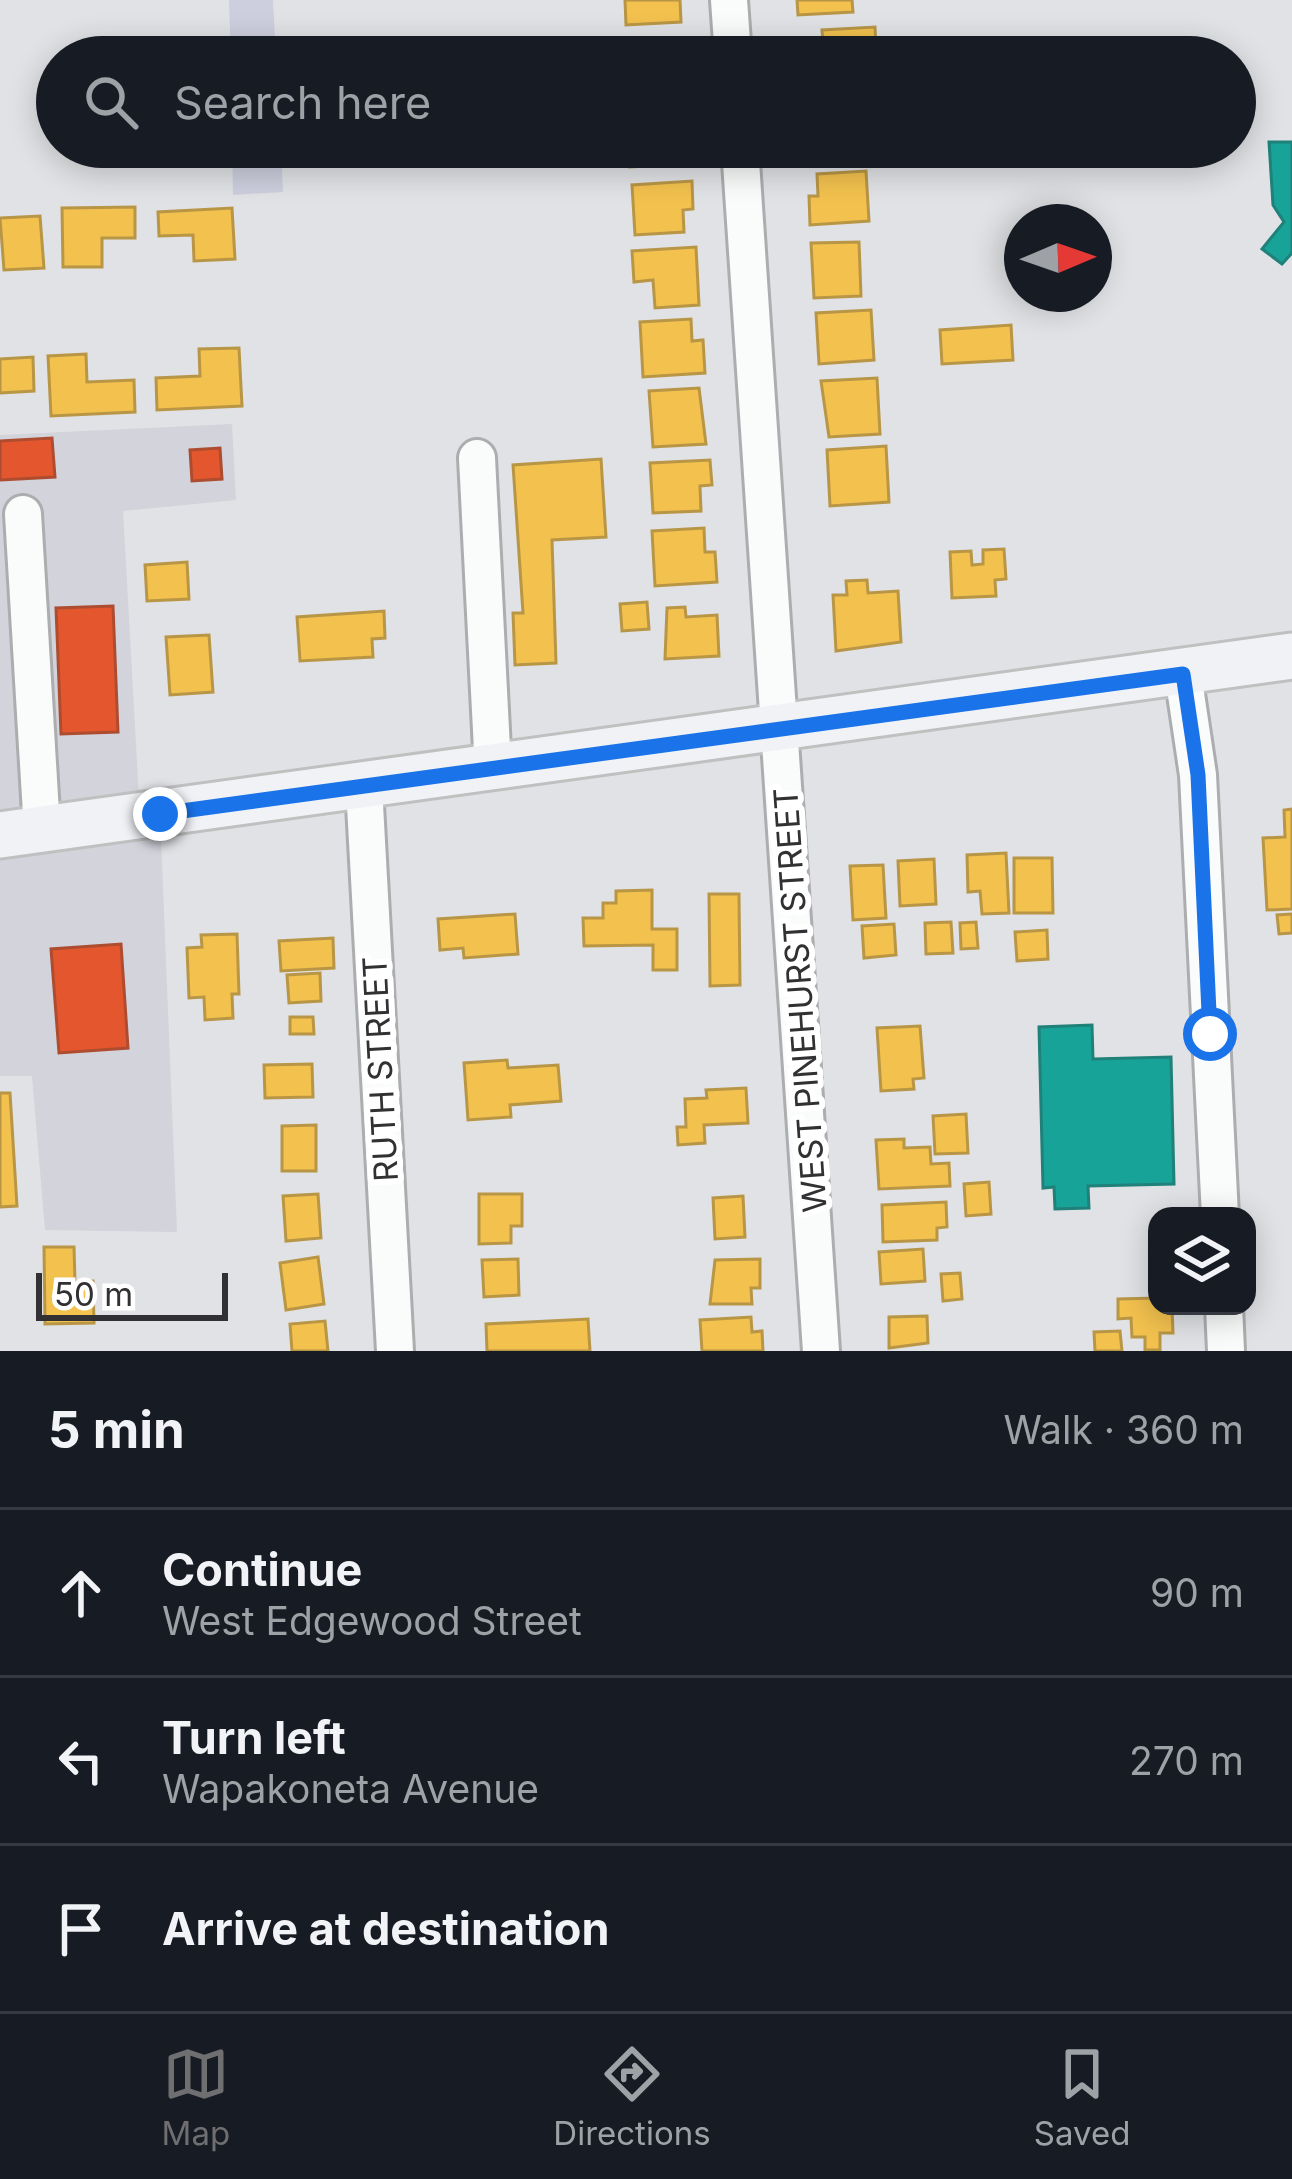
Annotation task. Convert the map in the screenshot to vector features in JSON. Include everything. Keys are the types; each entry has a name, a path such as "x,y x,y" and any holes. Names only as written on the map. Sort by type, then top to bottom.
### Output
{"main road":[{"path":"21,833 1292,656"}],"street":[{"path":"729,0 732,36"},
{"name":"WEST PINEHURST STREET","path":"742,168 821,1351"},
{"path":"477,458 494,769"},
{"path":"21,833 23,514"},
{"path":"1183,674 1198,775 1220,1207"},
{"name":"RUTH STREET","path":"364,787 395,1351"},
{"path":"1224,1315 1226,1351"}],"shaded area":[{"path":"229,0 273,0 275,36 230,36"},
{"path":"232,168 282,168 283,192 233,195"},
{"path":"232,424 236,500 123,511 140,816 160,814 177,1232 45,1230 32,1076 0,1076 0,435"}],"building: Homes":[{"path":"625,0 680,0 681,22 626,25"},
{"path":"797,0 852,0 853,12 798,15"},
{"path":"875,27 875,36 822,36 822,30"},
{"path":"866,171 869,221 810,225 809,196 818,196 817,174"},
{"path":"692,181 693,209 683,210 684,232 635,235 632,185"},
{"path":"135,207 135,238 102,238 102,267 63,267 62,208"},
{"path":"232,208 235,259 194,261 193,235 159,236 158,212"},
{"path":"40,216 44,268 4,270 0,218"},
{"path":"859,242 861,296 814,298 811,243"},
{"path":"696,247 699,305 655,308 653,280 634,282 632,251"},
{"path":"871,310 874,360 819,364 816,313"},
{"path":"691,319 692,341 703,340 705,373 643,377 640,322"},
{"path":"1011,325 1013,360 942,364 940,330"},
{"path":"239,348 242,406 157,410 156,378 200,376 199,349"},
{"path":"86,354 87,382 134,380 135,412 51,416 48,356"},
{"path":"33,357 34,391 0,393 0,359"},
{"path":"877,378 880,434 829,437 821,381"},
{"path":"699,388 706,444 653,447 649,391"},
{"path":"886,446 889,502 830,506 827,450"},
{"path":"601,459 606,537 552,540 556,663 515,665 513,613 523,613 513,465"},
{"path":"710,460 712,485 700,486 701,511 653,513 650,463"},
{"path":"704,528 705,552 715,552 717,582 655,586 652,531"},
{"path":"1004,549 1006,579 995,580 996,596 952,598 950,552 971,551 972,565 983,564 983,550"},
{"path":"187,562 189,599 147,601 145,565"},
{"path":"867,580 868,593 898,591 901,642 836,651 833,595 847,595 846,581"},
{"path":"647,602 649,629 622,631 620,604"},
{"path":"685,607 686,617 717,615 719,656 665,659 667,608"},
{"path":"384,611 385,638 372,639 373,657 300,661 297,617"},
{"path":"209,635 213,692 170,695 166,637"},
{"path":"1292,809 1292,909 1267,910 1263,838 1285,837 1284,810"},
{"path":"1006,853 1009,913 982,914 980,891 968,892 967,855"},
{"path":"1014,858 1052,858 1053,913 1014,913"},
{"path":"934,859 936,904 900,906 898,861"},
{"path":"883,865 886,918 853,920 850,866"},
{"path":"652,890 652,929 677,929 677,970 653,970 653,945 584,946 583,918 603,918 603,903 616,903 616,891"},
{"path":"709,894 739,894 740,985 710,986"},
{"path":"515,914 518,954 464,958 463,948 440,950 438,919"},
{"path":"1292,914 1292,933 1279,934 1277,915"},
{"path":"951,922 953,953 926,954 925,923"},
{"path":"976,922 978,948 961,949 960,923"},
{"path":"894,924 896,955 864,958 862,926"},
{"path":"1047,930 1048,959 1017,961 1015,932"},
{"path":"237,934 239,994 232,994 233,1018 205,1020 204,997 189,998 187,948 202,947 201,935"},
{"path":"333,938 334,968 281,971 279,941"},
{"path":"320,973 321,1001 289,1003 287,975"},
{"path":"290,1017 313,1017 314,1034 290,1034"},
{"path":"920,1026 924,1078 913,1079 914,1089 881,1091 877,1028"},
{"path":"507,1060 508,1068 558,1065 561,1101 510,1105 511,1117 468,1120 464,1063"},
{"path":"312,1064 313,1097 265,1098 264,1065"},
{"path":"746,1088 748,1123 704,1125 705,1143 678,1145 677,1127 686,1127 685,1099 707,1098 706,1090"},
{"path":"0,1093 10,1093 17,1206 0,1207"},
{"path":"966,1114 968,1153 935,1154 933,1116"},
{"path":"316,1125 316,1171 282,1171 282,1126"},
{"path":"904,1139 904,1148 930,1147 931,1164 949,1163 950,1186 879,1189 876,1140"},
{"path":"989,1182 991,1214 966,1216 964,1184"},
{"path":"318,1194 321,1238 286,1241 283,1196"},
{"path":"479,1194 522,1194 522,1226 511,1226 511,1243 479,1244"},
{"path":"743,1196 745,1237 715,1239 713,1198"},
{"path":"946,1202 947,1227 937,1228 937,1240 883,1242 882,1205"},
{"path":"44,1247 74,1247 75,1282 93,1281 94,1323 45,1324"},
{"path":"923,1249 925,1281 881,1284 879,1252"},
{"path":"318,1257 324,1304 286,1310 280,1263"},
{"path":"518,1259 519,1295 484,1297 482,1260"},
{"path":"760,1259 760,1288 751,1288 752,1304 710,1304 715,1260"},
{"path":"960,1273 962,1299 943,1301 941,1274"},
{"path":"1148,1298 1148,1315 1172,1315 1173,1333 1160,1333 1160,1350 1145,1350 1145,1337 1132,1337 1131,1318 1118,1319 1118,1299"},
{"path":"927,1316 928,1343 889,1348 889,1317"},
{"path":"751,1317 752,1332 762,1331 763,1351 702,1351 700,1320"},
{"path":"588,1319 590,1351 487,1351 486,1324"},
{"path":"325,1321 328,1351 292,1351 290,1324"},
{"path":"1120,1331 1122,1351 1095,1351 1094,1332"}],"building: Shops":[{"path":"52,438 55,477 0,480 0,441"},
{"path":"220,448 222,479 192,481 190,450"},
{"path":"113,606 118,732 61,734 56,608"},
{"path":"121,944 128,1048 59,1053 51,949"}],"building: Public":[{"path":"1269,142 1292,142 1292,253 1282,264 1262,249 1284,222 1273,205"},
{"path":"1092,1025 1093,1059 1171,1057 1174,1184 1088,1186 1089,1208 1055,1209 1054,1187 1043,1188 1039,1027"}],"route":[{"path":"160,814 1183,674 1198,775 1210,1034"}]}
